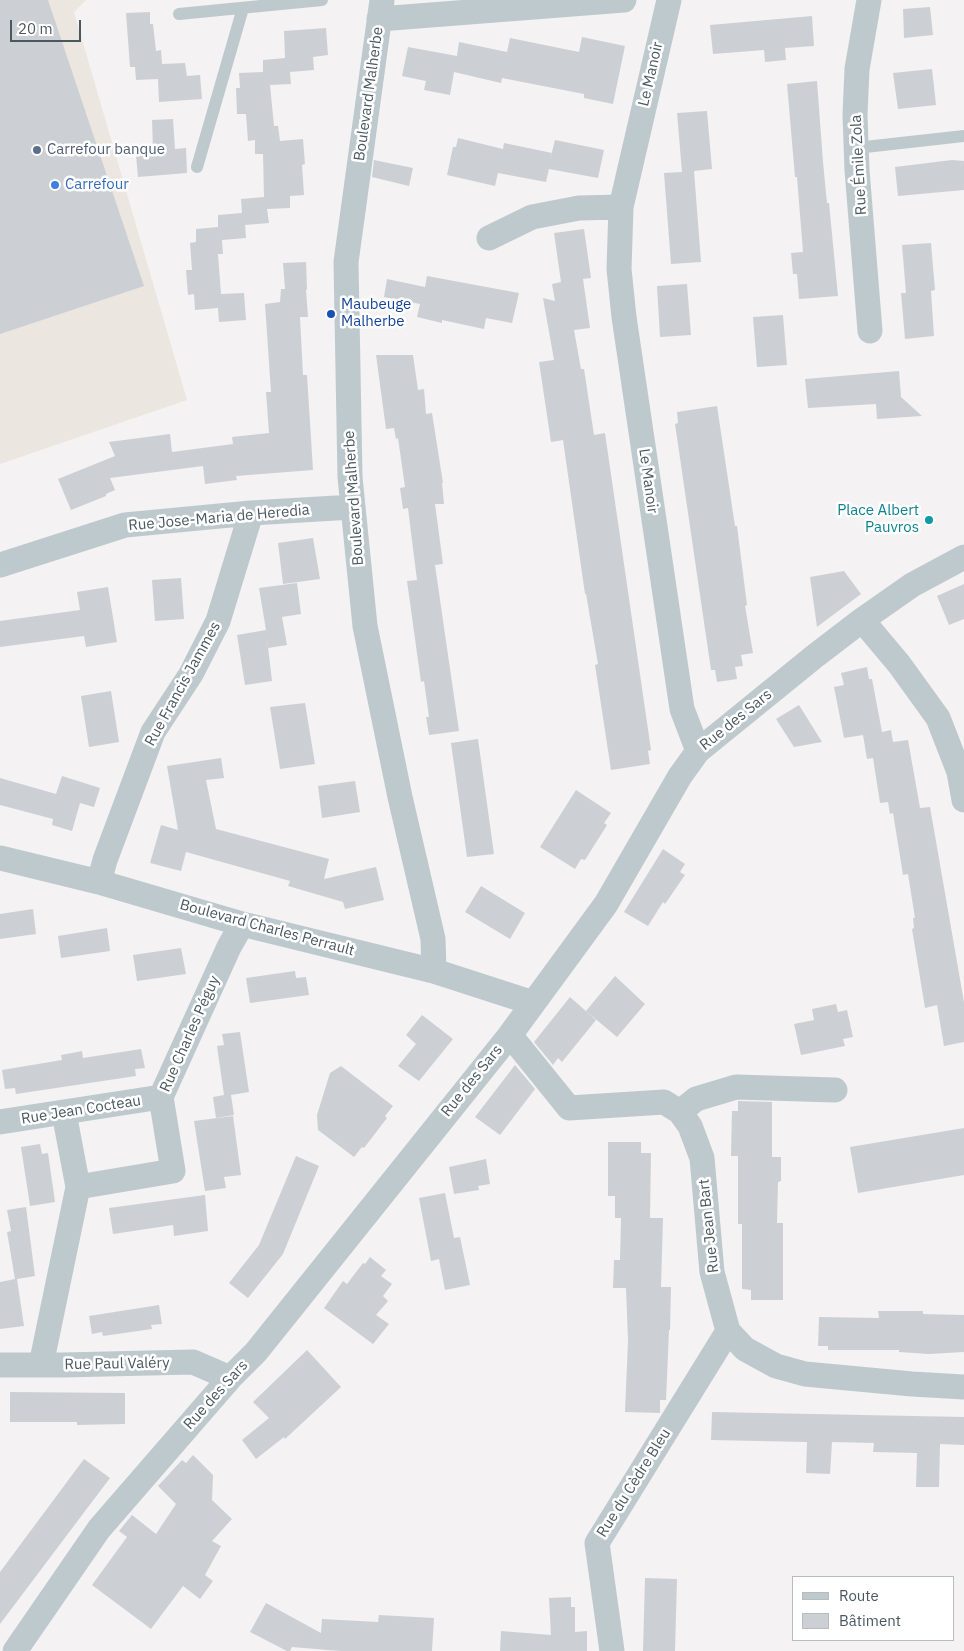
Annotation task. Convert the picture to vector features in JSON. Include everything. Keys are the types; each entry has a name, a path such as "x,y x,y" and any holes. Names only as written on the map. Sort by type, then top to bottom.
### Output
{"street":[{"path":"381,9 624,0"},
{"name":"Le Manoir","path":"669,0 621,207 619,269 627,337 682,709 698,751"},
{"name":"Rue Émile Zola","path":"869,0 858,69 855,115 870,331"},
{"name":"Boulevard Malherbe","path":"381,9 346,262 350,478 365,626 400,797 433,939 434,971"},
{"path":"489,238 532,216 579,208 621,207"},
{"name":"Rue Jose-Maria de Heredia","path":"0,565 125,525 251,513 353,507"},
{"name":"Rue Francis Jammes","path":"99,882 104,860 153,732 191,674 218,621 251,513"},
{"name":"Rue des Sars","path":"15,1651 99,1529 230,1378 256,1352 510,1035 606,904 680,776 698,751 862,620 912,585 964,557"},
{"path":"862,620 899,664 938,718 960,772 964,800"},
{"name":"Boulevard Charles Perrault","path":"0,858 99,882 242,924 434,971 533,1002"},
{"name":"Rue Charles Péguy","path":"78,1187 173,1171 161,1097 229,947 242,924"},
{"path":"510,1035 569,1108 664,1102 680,1112 696,1099 736,1087 834,1090"},
{"name":"Rue Jean Cocteau","path":"0,1122 64,1114 161,1097"},
{"name":"Rue Jean Bart","path":"680,1112 690,1126 702,1158 712,1272 728,1331 745,1349 776,1366 805,1374 964,1387"},
{"path":"41,1365 78,1187 64,1114"},
{"name":"Rue du Cèdre Bleu","path":"612,1651 597,1543 728,1331"},
{"name":"Rue Paul Valéry","path":"0,1365 193,1362 230,1378"}],"lane":[{"path":"179,14 322,0"},
{"path":"197,167 243,8"},
{"path":"856,148 964,136"}],"shaded area":[{"path":"0,0 86,0 74,12 187,400 0,464"}],"building":[{"name":"Carrefour","path":"0,0 48,0 144,286 0,334"},
{"path":"930,7 933,35 904,38 903,9"},
{"path":"150,12 150,24 153,24 156,51 161,50 162,64 185,63 187,76 200,75 202,99 159,102 158,79 136,80 135,67 130,67 126,13"},
{"path":"812,16 814,46 785,48 786,60 765,62 764,50 713,54 710,25"},
{"path":"326,28 328,55 313,57 314,70 290,72 291,84 270,85 274,126 278,126 280,141 303,139 305,164 302,165 304,195 290,196 290,208 267,209 269,223 245,225 246,238 222,240 223,254 218,254 221,294 244,293 246,320 219,322 218,308 195,310 194,294 188,295 186,270 192,270 190,243 196,242 196,229 218,227 218,215 242,213 241,199 264,197 263,154 255,154 255,140 248,141 246,114 237,114 236,88 240,88 239,73 263,72 263,60 285,58 284,31"},
{"path":"582,37 625,46 613,104 584,98 584,94 502,78 501,83 454,72 450,95 424,90 426,81 402,76 408,47 457,56 459,42 507,52 510,38 579,52"},
{"path":"932,69 936,105 898,109 893,73"},
{"path":"817,81 827,203 829,203 838,296 799,299 797,274 793,274 791,253 803,252 787,84"},
{"path":"707,111 712,169 694,171 701,262 671,264 664,173 682,172 677,113"},
{"path":"173,119 175,149 186,148 187,173 138,177 136,155 145,155 145,151 153,150 152,120"},
{"path":"458,138 503,149 504,143 552,153 555,140 604,150 598,178 549,169 546,182 498,173 495,186 447,175 453,147 456,147"},
{"path":"374,160 413,168 409,186 372,177"},
{"path":"952,160 964,161 964,190 898,196 895,167"},
{"path":"584,229 591,278 583,279 590,328 574,330 581,369 584,369 594,435 605,433 651,750 648,751 650,764 611,770 595,665 598,664 585,594 563,440 551,442 539,362 554,360 543,298 555,301 552,284 561,282 554,233"},
{"path":"931,243 935,290 931,291 934,336 905,339 901,293 906,293 902,245"},
{"path":"306,262 308,317 300,317 303,375 307,375 313,470 236,476 237,480 205,484 203,466 110,478 115,490 106,494 106,496 71,510 58,479 115,456 109,442 170,434 172,452 233,444 232,437 269,433 266,392 271,392 265,304 280,302 281,289 285,289 283,263"},
{"path":"427,276 519,293 512,323 486,318 484,329 442,320 442,323 417,317 420,304 384,297 387,279 425,287"},
{"path":"687,284 691,335 660,337 657,286"},
{"path":"783,315 787,365 757,367 753,317"},
{"path":"376,355 413,355 418,390 424,389 426,414 432,413 443,483 444,504 435,504 443,564 435,565 459,731 429,735 426,717 429,717 424,681 421,682 407,581 417,580 408,508 403,509 400,488 405,487 398,438 396,439 394,428 386,429"},
{"path":"899,371 901,397 922,416 877,419 876,404 808,408 805,379"},
{"path":"717,406 735,526 737,526 747,605 745,606 753,653 741,655 743,666 735,667 737,679 717,682 715,670 711,670 675,424 678,423 677,412"},
{"path":"313,538 320,579 283,584 278,543"},
{"path":"844,571 861,594 817,627 810,577"},
{"path":"181,578 184,619 155,621 152,580"},
{"path":"297,583 301,614 282,617 287,645 268,648 272,681 245,685 237,635 266,630 259,588"},
{"path":"964,584 964,619 949,625 937,596"},
{"path":"108,587 117,642 86,647 84,636 0,647 0,621 80,610 77,592"},
{"path":"867,667 869,679 872,679 882,732 891,730 893,742 908,740 920,808 930,807 964,1002 964,1042 944,1046 937,1005 925,1008 912,929 914,928 913,918 915,918 908,874 903,875 893,813 890,814 888,802 880,803 873,758 867,759 863,735 844,738 834,687 844,685 841,673"},
{"path":"111,691 119,742 89,747 81,696"},
{"path":"305,703 315,764 280,769 270,707"},
{"path":"799,705 822,742 794,747 776,719"},
{"path":"478,739 494,854 467,857 451,743"},
{"path":"221,758 224,778 206,780 216,829 329,859 324,879 376,867 384,900 345,909 343,902 288,886 290,881 186,852 181,871 150,863 161,825 178,830 167,766"},
{"path":"62,776 100,788 94,807 80,803 72,831 52,825 53,819 0,805 0,778 56,794"},
{"path":"355,781 360,812 322,818 318,786"},
{"path":"576,790 611,813 604,823 607,825 585,860 581,859 575,869 540,847"},
{"path":"663,849 685,864 680,872 685,875 665,904 663,902 648,926 624,912"},
{"path":"481,886 525,913 510,939 465,912"},
{"path":"33,909 36,934 0,939 0,914"},
{"path":"107,928 110,951 61,958 58,936"},
{"path":"181,948 186,974 137,981 133,955"},
{"path":"295,971 296,978 306,977 309,995 250,1003 246,978"},
{"path":"615,976 645,1004 617,1037 586,1011"},
{"path":"570,997 596,1020 562,1062 558,1058 553,1065 534,1042"},
{"path":"836,1004 838,1012 847,1010 853,1037 843,1039 845,1046 801,1055 794,1024 814,1020 812,1009"},
{"path":"422,1015 453,1039 419,1081 398,1066 416,1044 406,1035"},
{"path":"240,1032 249,1092 231,1095 234,1115 216,1118 213,1097 224,1095 217,1046 224,1045 222,1034"},
{"path":"141,1049 145,1068 135,1069 136,1076 16,1094 15,1088 5,1089 2,1070 62,1060 61,1055 82,1051 83,1058"},
{"path":"515,1065 535,1089 500,1135 475,1117"},
{"path":"341,1066 393,1106 385,1116 387,1118 364,1148 362,1147 354,1157 318,1130 317,1115 330,1073"},
{"path":"738,1101 772,1102 772,1157 781,1157 777,1223 783,1223 783,1300 751,1300 751,1290 742,1289 742,1224 738,1224 738,1156 731,1156 732,1111 738,1111"},
{"path":"233,1116 241,1175 224,1177 226,1188 205,1191 194,1121"},
{"path":"964,1128 964,1175 858,1193 850,1147"},
{"path":"608,1142 641,1142 641,1153 651,1153 650,1218 663,1218 661,1287 671,1287 666,1400 660,1400 660,1413 625,1412 628,1341 626,1288 613,1288 614,1260 620,1260 621,1218 615,1218 615,1196 608,1196"},
{"path":"40,1144 42,1154 48,1153 55,1202 30,1206 21,1147"},
{"path":"296,1156 319,1166 283,1254 248,1298 229,1283 259,1245"},
{"path":"486,1159 490,1184 478,1186 479,1190 454,1194 449,1167"},
{"path":"445,1193 454,1238 460,1237 470,1285 445,1290 439,1259 431,1261 419,1198"},
{"path":"205,1195 208,1231 174,1236 173,1225 113,1234 109,1208"},
{"path":"26,1207 35,1276 17,1279 24,1326 0,1329 0,1282 15,1279 7,1232 11,1231 7,1210"},
{"path":"370,1257 386,1270 381,1276 392,1284 383,1296 388,1301 376,1315 389,1324 373,1344 324,1308 343,1281 347,1284"},
{"path":"159,1305 162,1324 151,1325 152,1329 103,1336 102,1332 92,1334 89,1316"},
{"path":"878,1311 923,1311 923,1314 964,1315 964,1352 929,1354 899,1352 899,1350 828,1350 828,1346 818,1346 819,1317 879,1318"},
{"path":"307,1350 341,1387 285,1439 284,1437 256,1459 242,1440 269,1418 253,1402"},
{"path":"10,1392 125,1393 125,1424 77,1425 77,1422 10,1422"},
{"path":"712,1412 964,1417 964,1445 940,1444 939,1487 916,1487 917,1453 873,1452 874,1443 832,1442 830,1474 806,1473 807,1442 711,1440"},
{"path":"193,1455 213,1475 212,1500 232,1519 212,1541 221,1546 205,1575 213,1581 200,1599 183,1586 151,1629 92,1585 127,1537 119,1531 132,1515 156,1534 176,1504 158,1486 182,1460 186,1463"},
{"path":"84,1459 110,1478 0,1624 0,1572"},
{"path":"645,1578 677,1579 675,1651 643,1651"},
{"path":"571,1597 571,1607 575,1607 575,1632 587,1631 587,1651 500,1651 501,1631 551,1635 549,1598"},
{"path":"266,1603 321,1633 322,1619 378,1622 379,1615 434,1618 432,1651 340,1651 292,1647 290,1651 287,1651 250,1632"}],"place":[{"name":"Carrefour banque","path":"37,150"},
{"name":"Carrefour","path":"55,185"},
{"name":"Maubeuge Malherbe","path":"331,314"},
{"name":"Place Albert Pauvros","path":"929,520"}]}
